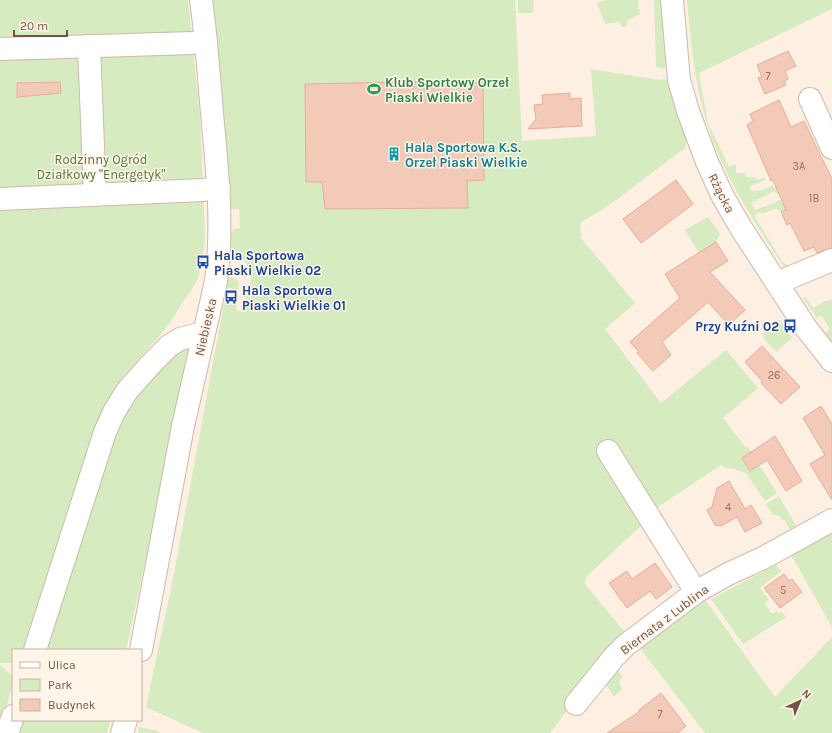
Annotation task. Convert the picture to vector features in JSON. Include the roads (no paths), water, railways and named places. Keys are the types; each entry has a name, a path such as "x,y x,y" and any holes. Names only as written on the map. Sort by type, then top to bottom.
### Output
{"street":[{"name":"Niebieska","path":"141,649 183,426 216,281 218,265 220,213 219,187 201,0"},
{"name":"Rżącka","path":"672,0 679,80 688,111 707,162 722,194 741,228 806,328 832,362"},
{"path":"0,49 193,43 206,41"},
{"path":"89,46 95,195"},
{"path":"810,99 832,148"},
{"path":"0,199 203,190 219,187"},
{"path":"777,283 832,260"},
{"path":"35,649 105,432 114,412 128,391 170,346 180,339 204,333"},
{"path":"608,451 696,592"},
{"name":"Biernata z Lublina","path":"576,704 614,657 626,645 696,592 728,574 763,558 832,520"},
{"path":"7,733 12,719"},
{"path":"122,733 126,721"}],"place":[{"name":"Klub Sportowy Orzeł Piaski Wielkie","path":"374,89"},
{"name":"Hala Sportowa K.S. Orzeł Piaski Wielkie","path":"394,154"},
{"name":"Hala Sportowa Piaski Wielkie 02","path":"203,262"},
{"name":"Hala Sportowa Piaski Wielkie 01","path":"231,297"},
{"name":"Przy Kuźni 02","path":"790,326"}],"park label":[{"name":"Rodzinny Ogród Działkowy \"Energetyk\"","path":"101,166"}]}
